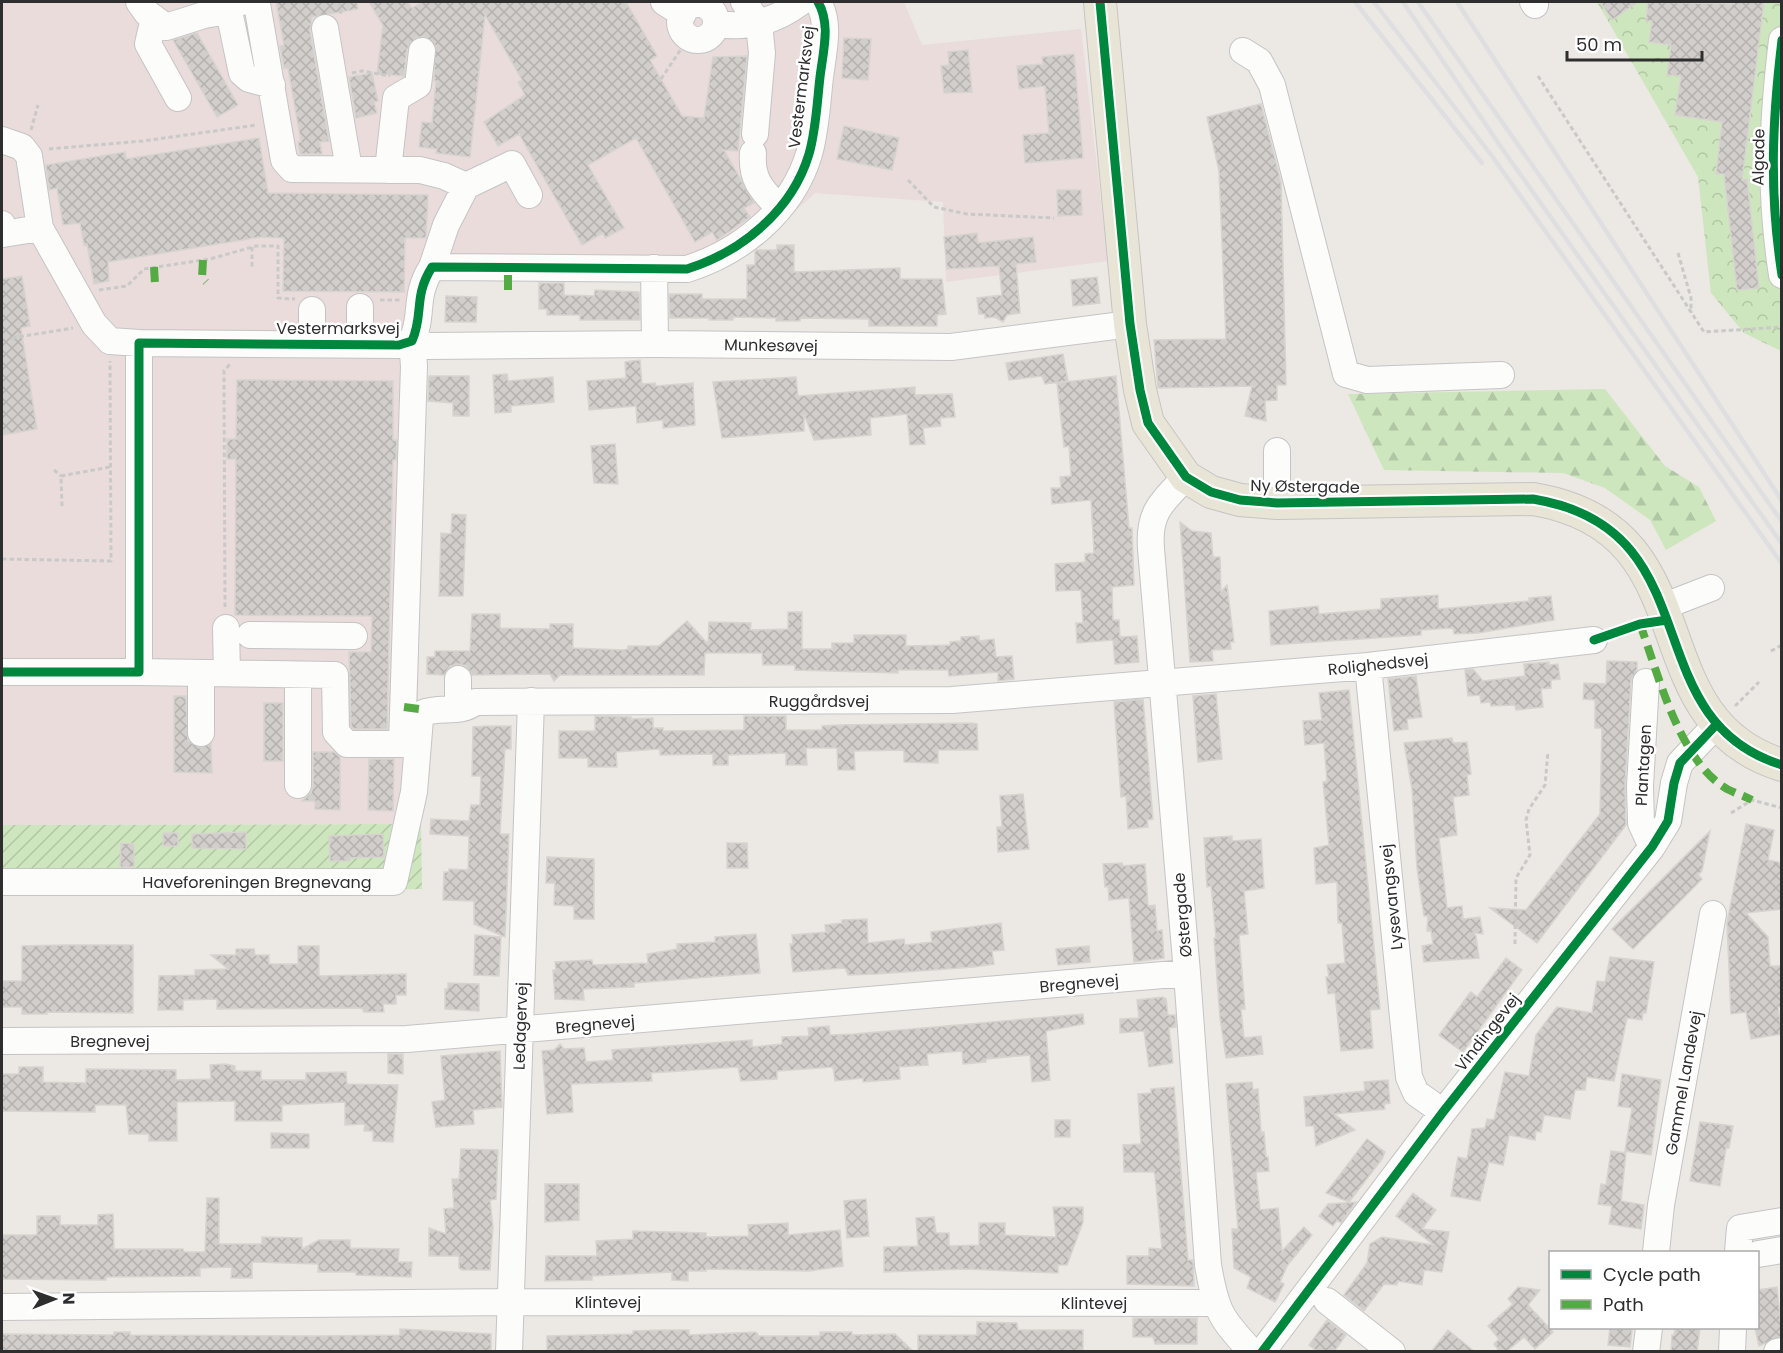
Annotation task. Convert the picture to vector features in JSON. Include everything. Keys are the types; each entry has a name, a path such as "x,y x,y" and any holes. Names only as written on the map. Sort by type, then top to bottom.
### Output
{"main road":[{"name":"Ny Østergade","path":"1100,2 1130,324 1140,390 1148,423 1186,477 1211,492 1240,500 1277,502 1533,499 1559,503 1582,512 1605,525 1641,560 1654,583 1686,674 1698,699 1716,725 1738,745 1764,759 1782,765"}],"street":[{"path":"744,2 759,24 762,53 752,167 757,185 779,208"},
{"path":"678,18 698,40 708,37 716,24 759,24 773,20 801,2"},
{"name":"Vestermarksvej","path":"432,267 687,268 711,261 735,249 779,208 799,179 808,155 814,129 825,37 825,20 818,2"},
{"path":"147,10 166,27 240,5 242,73 249,79 272,86 284,160 292,169 431,172 466,186 512,164 529,195"},
{"path":"147,10 148,44 178,98"},
{"path":"325,28 349,170"},
{"name":"Algade","path":"1782,40 1773,113 1772,182 1782,275"},
{"path":"388,170 396,98 418,85 422,51"},
{"path":"1243,51 1259,61 1272,85 1346,374 1367,380 1501,375"},
{"path":"2,141 22,147 29,156 40,228 102,333"},
{"name":"Vestermarksvej","path":"2,672 335,675 336,732 347,744 402,744 414,366 412,341 418,329 418,300 423,283 432,267 446,225 466,186"},
{"path":"2,224 3,234 40,228"},
{"path":"654,268 655,344"},
{"path":"360,344 366,303"},
{"path":"306,304 312,344"},
{"name":"Munkesøvej","path":"412,341 429,346 655,344 951,347 1130,324"},
{"name":"Vestermarksvej","path":"102,333 139,343 399,345 412,341"},
{"path":"139,343 139,672"},
{"path":"1277,451 1277,502"},
{"name":"Østergade","path":"1186,477 1160,503 1151,520 1151,549 1187,973 1208,1265 1215,1303 1228,1327 1252,1352"},
{"path":"1662,607 1711,588"},
{"path":"227,673 238,631 308,636 354,636"},
{"path":"298,785 303,675 308,636"},
{"name":"Rolighedsvej","path":"1162,682 1368,666 1594,640"},
{"name":"Lysevangsvej","path":"1368,666 1409,1077 1416,1093 1443,1112"},
{"path":"201,673 201,733"},
{"name":"Ruggårdsvej","path":"464,693 531,701 952,700 1162,682"},
{"name":"Plantagen","path":"1646,682 1640,786 1641,823 1652,847"},
{"name":"Haveforeningen Bregnevang","path":"2,882 394,882 414,792 420,718 423,713 430,710 467,709 464,693"},
{"name":"Ledagervej","path":"509,1352 531,701"},
{"name":"Vindingevej","path":"1262,1352 1443,1112 1652,847 1668,821 1674,783 1680,763 1716,725"},
{"name":"Gammel Landevej","path":"1656,1251 1661,1205 1713,914"},
{"name":"Bregnevej","path":"2,1041 407,1039 1187,973"},
{"path":"1738,1251 1740,1228 1782,1221"},
{"path":"1759,1254 1782,1250"},
{"path":"1327,1301 1392,1352"},
{"name":"Klintevej","path":"2,1307 511,1302 1215,1303"},
{"path":"1646,1352 1649,1329"},
{"path":"1732,1352 1733,1329"},
{"path":"1777,1352 1782,1351"}],"path":[{"path":"661,79 678,18"},
{"path":"333,78 362,71 419,79"},
{"path":"1538,76 1704,332 1782,327"},
{"path":"29,156 40,149 143,141 277,122"},
{"path":"908,180 934,207 967,214 1054,218"},
{"path":"77,294 127,286 144,268 210,259 252,247 278,246 278,298 306,304"},
{"path":"252,247 252,269"},
{"path":"1678,254 1691,298 1691,315"},
{"path":"366,303 418,300"},
{"path":"2,559 111,561 110,467 102,333 12,338"},
{"path":"238,631 223,580 224,371 249,343"},
{"path":"61,476 110,467"},
{"path":"54,470 61,476 62,506"},
{"path":"1771,651 1782,645"},
{"path":"1716,725 1759,682"},
{"path":"1515,944 1515,878 1530,855 1526,820 1529,809 1545,785 1548,752"},
{"path":"1731,813 1752,800 1782,808"}],"shaded area":[{"path":"2,2 904,2 922,45 1081,29 1108,261 946,282 943,202 815,193 751,252 711,275 449,276 422,295 418,699 395,824 2,825"}],"green space":[{"path":"1597,2 1781,2 1781,351 1744,333 1711,293 1698,177"},
{"path":"1605,389 1665,466 1699,487 1716,521 1666,550 1650,520 1605,488 1563,473 1384,470 1348,394"},
{"path":"421,824 422,889 2,894 2,825"}],"building":[{"path":"276,2 357,2 358,9 312,17 310,31 329,141 320,142 322,154 300,154 298,142 301,142 288,68 284,68 280,46 284,45"},
{"path":"369,2 408,2 412,8 423,2 626,2 657,56 650,60 682,116 704,118 713,57 747,56 738,151 724,150 754,203 744,208 750,217 717,240 712,232 695,242 636,138 588,165 624,228 605,238 603,233 582,245 519,134 498,146 484,122 525,95 518,82 522,80 485,15 470,157 436,153 437,149 419,147 422,122 432,123 436,81 434,81 435,45 424,36 416,38 407,49 404,76 377,74 383,25"},
{"path":"1600,2 1638,2 1612,20"},
{"path":"1648,2 1734,4 1734,2 1764,2 1742,180 1747,179 1759,288 1737,290 1724,174 1716,174 1722,122 1675,115 1681,76 1667,75 1671,45 1649,42 1652,21 1646,21"},
{"path":"197,33 238,105 217,117 173,40"},
{"path":"844,38 871,39 868,80 842,78"},
{"path":"968,50 972,92 944,93 941,66 949,65 948,52"},
{"path":"1074,54 1083,158 1025,163 1023,135 1049,133 1045,86 1019,89 1017,66 1043,64 1042,57"},
{"path":"372,73 378,101 374,102 377,113 356,118 349,77"},
{"path":"1261,104 1281,182 1286,385 1277,385 1277,400 1265,401 1266,421 1245,416 1252,386 1158,388 1154,340 1226,339 1219,171 1207,117"},
{"path":"844,126 899,138 892,170 837,159"},
{"path":"259,138 268,193 428,195 426,238 405,238 404,292 283,291 284,238 261,237 108,262 109,281 94,284 87,244 84,245 80,223 63,225 57,188 49,190 46,165 125,152 126,159"},
{"path":"1057,190 1081,190 1082,215 1058,216"},
{"path":"977,233 978,243 1033,237 1036,262 1016,264 1020,313 1007,315 1003,322 995,317 985,318 985,314 979,314 977,298 1002,295 999,266 947,269 944,237"},
{"path":"777,245 794,245 794,272 900,268 900,279 942,279 946,314 937,315 937,326 869,326 869,319 800,318 800,321 776,321 776,318 733,317 733,320 709,320 709,318 670,318 669,294 702,294 702,299 747,299 747,265 755,265 757,250 777,250"},
{"path":"22,276 30,326 21,328 37,429 2,435 2,279"},
{"path":"1097,277 1100,303 1073,306 1071,280"},
{"path":"539,283 564,283 564,295 594,296 595,290 639,292 640,320 580,320 580,315 547,315 547,309 539,309"},
{"path":"446,296 477,297 476,322 445,322"},
{"path":"1063,354 1068,381 1045,384 1042,376 1009,380 1006,363"},
{"path":"640,360 642,384 655,383 656,386 693,383 695,425 663,428 663,420 637,423 636,406 589,410 587,381 626,378 625,362"},
{"path":"507,374 508,381 553,377 554,402 511,406 511,412 495,413 493,375"},
{"path":"429,376 469,376 469,416 453,416 453,403 428,401"},
{"path":"1116,376 1129,528 1132,528 1134,585 1112,587 1113,620 1119,620 1120,637 1137,636 1139,662 1115,664 1113,640 1077,643 1076,623 1083,623 1081,590 1056,591 1055,564 1085,562 1085,554 1094,553 1091,500 1052,504 1051,488 1061,488 1060,477 1071,476 1069,446 1064,447 1057,383"},
{"path":"796,377 798,396 915,387 915,395 952,394 955,417 940,418 941,426 923,428 925,444 910,445 907,414 870,418 871,435 814,440 804,414 804,431 722,438 713,382"},
{"path":"237,380 393,381 393,440 397,440 396,460 393,460 387,729 354,729 351,726 349,652 371,652 372,616 235,615 236,459 227,459 227,439 236,439"},
{"path":"615,444 618,484 594,483 591,446"},
{"path":"452,514 466,515 463,596 439,596 441,533 451,534"},
{"path":"1180,522 1192,531 1211,533 1213,557 1220,557 1221,592 1227,585 1234,642 1230,642 1231,649 1212,650 1213,661 1190,662"},
{"path":"1438,595 1438,609 1529,601 1529,598 1551,596 1554,620 1478,633 1454,634 1453,628 1421,630 1421,635 1271,645 1269,611 1318,606 1319,614 1381,609 1381,599"},
{"path":"788,612 802,612 802,649 832,649 832,643 854,643 854,635 906,635 906,646 950,645 950,642 961,641 961,637 979,636 979,641 994,639 996,657 1012,656 1014,679 998,681 998,672 949,676 948,670 898,670 898,673 795,670 795,665 763,665 762,653 705,653 704,675 560,675 554,681 550,674 472,675 466,666 459,664 450,666 444,675 427,674 427,657 435,657 435,651 470,651 472,614 500,614 500,628 550,629 550,624 573,624 573,648 623,650 628,649 628,646 659,646 687,621 708,644 709,622 751,623 750,630 788,629"},
{"path":"1607,661 1637,662 1637,670 1631,681 1625,785 1626,825 1537,943 1490,908 1526,910 1600,814 1602,728 1595,728 1595,700 1583,699 1584,683 1606,684"},
{"path":"1549,662 1549,665 1558,664 1560,679 1551,680 1551,688 1541,689 1543,707 1516,710 1515,705 1491,706 1490,702 1481,703 1480,695 1468,696 1465,670 1473,669 1483,681 1525,676 1524,664"},
{"path":"1416,676 1422,717 1407,719 1408,729 1394,731 1388,679"},
{"path":"1349,690 1380,1009 1370,1010 1373,1048 1341,1051 1335,993 1328,994 1326,977 1329,977 1327,965 1345,963 1342,923 1338,923 1337,882 1316,884 1314,848 1329,845 1323,782 1327,781 1324,743 1305,745 1303,721 1322,720 1319,693"},
{"path":"1216,694 1222,759 1198,762 1193,696"},
{"path":"174,696 186,696 188,741 200,748 211,743 212,773 174,772"},
{"path":"1143,699 1153,819 1147,820 1148,827 1128,829 1126,796 1121,797 1114,702"},
{"path":"264,703 283,703 283,761 264,761"},
{"path":"595,716 653,718 653,728 663,728 663,731 744,730 744,716 786,716 786,730 822,730 822,726 839,725 972,723 977,724 978,750 938,750 938,763 904,762 904,750 854,751 855,770 838,770 837,748 806,748 807,765 786,765 786,753 728,755 728,765 713,765 713,754 660,755 660,749 616,752 617,767 588,767 588,758 559,758 559,731 595,731"},
{"path":"511,726 511,749 505,749 500,834 509,834 505,937 474,924 474,901 443,900 444,872 449,872 449,869 468,870 469,836 430,834 431,819 469,821 471,805 480,805 481,776 472,776 473,727"},
{"path":"1452,738 1453,743 1467,742 1471,774 1467,775 1469,795 1453,797 1457,835 1439,838 1447,908 1462,906 1463,919 1480,917 1483,934 1473,933 1476,936 1479,958 1424,962 1422,946 1433,944 1431,931 1427,931 1428,916 1424,916 1417,868 1412,789 1404,743"},
{"path":"313,752 334,752 340,757 340,810 315,809 315,801 302,801 311,793 313,786"},
{"path":"369,759 394,759 393,811 368,810"},
{"path":"1023,794 1029,849 998,852 997,827 1002,827 1000,796"},
{"path":"1746,824 1774,830 1768,860 1782,863 1782,909 1746,913 1768,937 1770,966 1782,966 1782,1007 1778,1007 1782,1034 1751,1039 1746,1012 1731,1014 1727,923"},
{"path":"1710,831 1702,871 1698,875 1702,879 1633,949 1612,929"},
{"path":"246,832 246,849 192,848 192,834"},
{"path":"163,833 178,833 178,846 163,846"},
{"path":"383,834 384,857 330,861 329,836"},
{"path":"1232,836 1232,841 1261,839 1264,888 1244,891 1248,934 1239,935 1245,1009 1241,1009 1244,1038 1261,1036 1263,1054 1226,1058 1220,1018 1211,886 1207,887 1204,838"},
{"path":"121,843 134,844 134,867 120,867"},
{"path":"727,843 747,843 748,868 727,868"},
{"path":"547,857 594,859 594,919 574,919 574,906 554,905 555,883 546,883"},
{"path":"1122,863 1123,866 1145,864 1148,906 1155,905 1157,931 1162,930 1164,958 1134,962 1129,898 1109,900 1108,886 1105,887 1103,864"},
{"path":"867,919 868,943 904,939 905,945 932,942 931,932 1001,923 1004,950 992,951 994,964 974,967 848,975 845,968 793,972 790,944 793,944 792,935 826,932 825,925 842,923 842,920"},
{"path":"756,934 760,973 634,983 634,987 583,989 584,1000 555,999 553,970 556,970 555,962 592,960 593,965 648,963 647,954 677,949 677,944 715,942 715,937"},
{"path":"475,935 501,937 499,976 474,975"},
{"path":"133,945 133,1013 22,1014 22,1007 2,1007 2,981 22,981 22,946"},
{"path":"298,946 319,946 319,976 406,974 406,995 396,995 396,1004 383,1004 384,1012 364,1012 362,1008 217,1009 217,999 183,1000 183,1010 158,1010 159,976 195,975 195,970 228,969 211,955 236,955 236,949 254,949 255,955 269,955 269,964 298,964"},
{"path":"1089,946 1090,962 1058,965 1056,949"},
{"path":"1610,957 1654,962 1646,1013 1643,1013 1642,1020 1627,1018 1614,1081 1587,1077 1585,1090 1575,1090 1570,1119 1544,1115 1541,1132 1536,1131 1535,1140 1509,1135 1503,1165 1489,1162 1480,1201 1451,1196 1458,1157 1467,1159 1472,1129 1485,1128 1487,1119 1494,1120 1505,1072 1529,1076 1536,1035 1557,1007 1592,1013 1597,981 1605,982"},
{"path":"1506,958 1522,970 1463,1052 1439,1035 1469,994 1471,992 1477,997"},
{"path":"448,983 479,984 479,1011 445,1009 445,989 448,989"},
{"path":"1163,997 1166,999 1168,1015 1175,1015 1176,1027 1169,1028 1173,1063 1149,1067 1144,1031 1120,1033 1120,1019 1139,1018 1137,1000"},
{"path":"1083,1014 1084,1024 1046,1031 1050,1080 1032,1082 1030,1055 986,1059 986,1062 963,1064 962,1051 927,1054 928,1065 899,1067 900,1079 863,1082 863,1078 835,1081 833,1067 777,1071 777,1079 741,1081 738,1067 651,1073 652,1081 571,1084 573,1112 547,1114 542,1051 554,1050 560,1044 564,1049 584,1048 586,1062 613,1060 612,1050 752,1040 752,1047 782,1044 782,1037 809,1036 808,1028 829,1026 830,1035 854,1034"},
{"path":"500,1051 502,1107 473,1110 474,1124 436,1127 432,1102 445,1100 441,1056"},
{"path":"388,1054 403,1054 403,1074 388,1073"},
{"path":"210,1065 235,1066 235,1071 261,1071 261,1080 306,1080 306,1073 346,1072 347,1084 398,1085 393,1142 373,1141 373,1131 364,1131 365,1124 345,1125 345,1102 282,1105 282,1121 235,1121 235,1101 177,1102 177,1141 149,1141 149,1134 129,1134 126,1105 95,1105 95,1112 2,1111 2,1074 19,1074 19,1067 43,1067 43,1082 86,1083 86,1069 176,1070 176,1080 211,1079"},
{"path":"1622,1074 1661,1080 1651,1155 1625,1151 1632,1108 1618,1106"},
{"path":"1388,1080 1390,1103 1384,1104 1385,1109 1334,1114 1355,1130 1316,1146 1314,1126 1306,1126 1304,1097 1365,1091 1364,1082"},
{"path":"1252,1082 1253,1090 1258,1089 1261,1132 1264,1132 1269,1171 1256,1172 1260,1210 1278,1208 1282,1251 1304,1227 1312,1235 1287,1266 1280,1282 1284,1284 1275,1302 1247,1288 1251,1277 1234,1268 1232,1229 1238,1229 1226,1084"},
{"path":"1174,1087 1188,1260 1193,1260 1194,1286 1127,1284 1127,1256 1149,1256 1149,1248 1162,1249 1154,1172 1124,1172 1123,1145 1141,1144 1138,1094 1151,1093 1151,1089"},
{"path":"1055,1120 1070,1120 1070,1137 1055,1137"},
{"path":"1700,1122 1733,1126 1729,1148 1726,1148 1720,1186 1690,1181"},
{"path":"271,1133 309,1134 309,1148 271,1148"},
{"path":"1367,1139 1385,1152 1382,1159 1349,1202 1326,1193"},
{"path":"461,1149 498,1150 496,1199 490,1200 493,1227 490,1270 462,1270 459,1268 459,1256 429,1256 429,1228 446,1234 444,1209 454,1208 452,1179 459,1179"},
{"path":"1611,1151 1626,1153 1621,1201 1644,1205 1641,1229 1609,1224 1612,1206 1598,1204 1601,1184 1606,1185"},
{"path":"545,1184 579,1184 579,1220 545,1222"},
{"path":"1413,1193 1436,1210 1422,1229 1449,1232 1442,1272 1424,1270 1422,1285 1398,1281 1397,1285 1384,1284 1364,1311 1344,1295 1367,1263 1370,1244 1382,1237 1434,1245 1396,1216"},
{"path":"207,1198 219,1198 219,1244 262,1244 262,1237 302,1238 302,1249 319,1240 350,1240 350,1248 399,1249 398,1262 412,1262 411,1277 356,1275 356,1272 318,1272 318,1264 252,1262 252,1278 231,1278 232,1267 200,1268 200,1276 106,1277 106,1280 2,1279 2,1235 37,1235 37,1216 60,1216 60,1225 98,1225 98,1215 113,1214 114,1249 183,1249 184,1252 205,1252"},
{"path":"866,1199 869,1236 847,1238 844,1201"},
{"path":"1356,1202 1341,1223 1337,1220 1333,1226 1319,1216 1328,1204"},
{"path":"1053,1207 1083,1207 1083,1222 1067,1265 1058,1265 1058,1273 966,1269 884,1272 884,1247 918,1246 916,1218 934,1217 936,1233 949,1233 949,1246 979,1245 979,1223 1005,1223 1005,1235 1056,1237"},
{"path":"788,1223 788,1235 840,1230 843,1266 809,1271 706,1269 706,1271 688,1271 688,1281 672,1280 672,1272 592,1276 592,1280 545,1281 546,1256 597,1256 596,1241 633,1239 633,1231 706,1233 706,1237 749,1236 748,1225"},
{"path":"1518,1287 1540,1290 1528,1305 1553,1332 1535,1349 1524,1337 1506,1352 1500,1352 1494,1344 1499,1339 1488,1326 1513,1304 1508,1299"},
{"path":"1777,1287 1782,1336 1759,1346 1755,1329 1759,1329 1759,1290"},
{"path":"1133,1318 1197,1318 1197,1344 1155,1344 1153,1337 1133,1337"},
{"path":"1327,1320 1346,1335 1334,1352 1318,1352 1309,1345"},
{"path":"977,1322 1017,1323 1018,1330 1083,1330 1083,1352 918,1352 918,1335 977,1335"},
{"path":"400,1329 491,1334 491,1352 2,1352 2,1334 114,1335 114,1332 130,1332 130,1335 400,1335"},
{"path":"1610,1329 1632,1330 1630,1347 1608,1345"},
{"path":"1675,1329 1700,1329 1697,1352 1671,1352 1672,1335"},
{"path":"689,1330 689,1335 756,1332 759,1336 820,1336 820,1332 852,1332 852,1335 895,1334 914,1352 547,1352 547,1336 633,1334 633,1331"},
{"path":"1448,1330 1475,1352 1431,1352"}],"railway":[{"path":"1355,2 1482,163"},
{"path":"1374,2 1492,156 1782,564"},
{"path":"1403,2 1501,147 1782,544"},
{"path":"1418,2 1782,522"},
{"path":"1457,2 1782,501"}],"marked path":[{"path":"203,260 202,278 206,282"},
{"path":"154,267 155,284"},
{"path":"508,267 508,290"},
{"path":"1640,624 1672,714 1696,758 1710,776 1727,789 1752,800"},
{"path":"404,707 419,709 423,713"}],"cycle path":[{"path":"2,672 139,672 139,343 399,345 412,341 418,322 420,296 432,267 687,269 707,262 745,240 762,227 790,194 801,175 809,154 815,126 825,38 824,19 818,2"},
{"path":"1100,2 1130,324 1140,390 1148,423 1186,477 1211,492 1240,500 1277,503 1533,499 1590,517 1627,547 1652,584 1685,668 1705,708 1735,741 1782,765"},
{"path":"1782,40 1773,158 1775,215 1782,275"},
{"path":"1594,640 1640,624 1667,620"},
{"path":"1262,1352 1443,1112 1652,847 1668,821 1674,783 1680,763 1716,725"}]}
